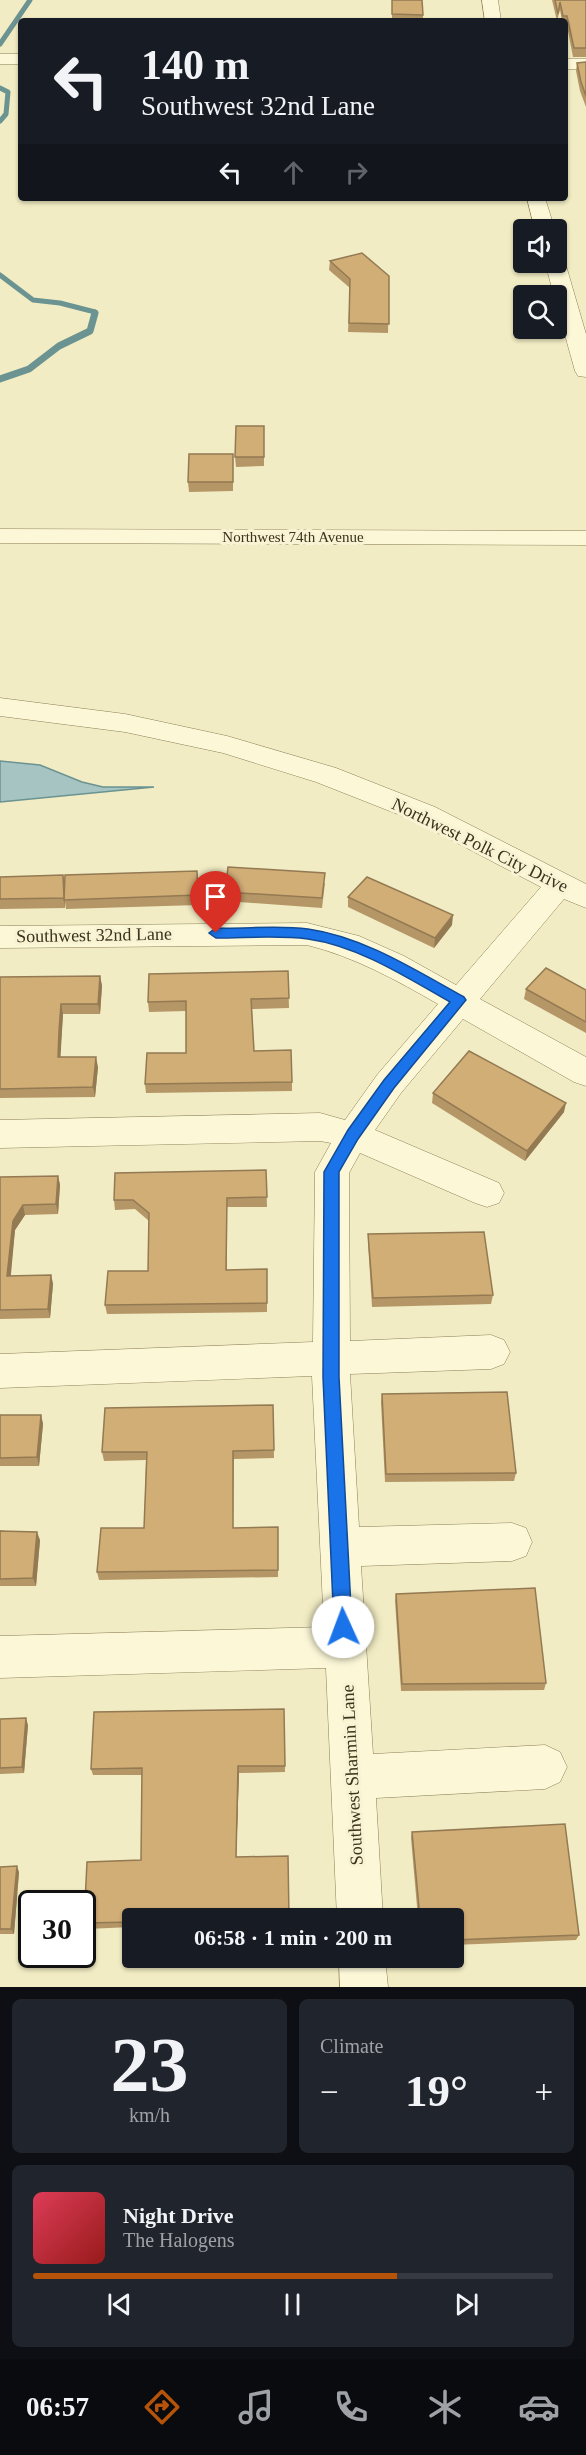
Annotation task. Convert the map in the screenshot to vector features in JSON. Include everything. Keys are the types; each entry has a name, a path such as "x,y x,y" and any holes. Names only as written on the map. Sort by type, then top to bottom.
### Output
{"street":[{"path":"490,0 493,18"},
{"path":"0,59 18,59"},
{"path":"568,64 586,64"},
{"path":"537,201 542,219"},
{"path":"558,273 586,371"},
{"name":"Northwest 74th Avenue","path":"0,536 586,538"},
{"name":"Northwest Polk City Drive","path":"12,709 125,723 227,745 326,775 425,814 573,890"},
{"name":"Southwest Sharmin Lane","path":"359,1908 344,1647 331,1357 332,1172 353,1135 389,1084 459,1000 573,890"},
{"name":"Southwest 32nd Lane","path":"0,937 307,934 348,944 393,964 586,1072"},
{"path":"0,1134 320,1127 353,1135 487,1193"},
{"path":"0,1371 491,1352"},
{"path":"339,1547 512,1542"},
{"path":"0,1657 344,1647"},
{"path":"352,1777 545,1767"},
{"path":"363,1968 364,1987"}],"water":[{"path":"0,761 40,765 82,782 103,787 154,787 0,802"}],"building":[{"path":"392,0 422,0 423,15 392,14"},
{"path":"555,0 586,0 586,48 574,48 568,18 563,16 560,2 558,14"},
{"path":"586,62 586,96 577,63"},
{"path":"362,253 389,276 389,324 349,323 350,279 330,261"},
{"path":"236,426 264,426 264,457 235,457"},
{"path":"189,454 233,454 233,482 188,482"},
{"path":"228,867 325,873 322,898 225,892"},
{"path":"197,871 198,895 64,900 65,875"},
{"path":"63,875 64,898 0,899 0,877"},
{"path":"367,877 453,915 435,938 348,897"},
{"path":"546,968 586,990 586,1022 526,989"},
{"path":"288,971 289,998 251,999 254,1051 291,1050 292,1082 145,1084 147,1053 186,1053 186,1001 148,1002 149,974"},
{"path":"100,976 98,1004 61,1004 59,1031 58,1057 96,1057 93,1087 0,1089 0,977"},
{"path":"469,1051 566,1103 527,1151 433,1093"},
{"path":"266,1170 267,1197 227,1198 226,1270 267,1269 267,1303 105,1305 108,1271 148,1271 149,1213 133,1200 114,1200 115,1173"},
{"path":"58,1176 56,1204 23,1205 13,1221 7,1276 51,1275 48,1309 0,1310 0,1177"},
{"path":"484,1232 493,1295 373,1298 368,1234"},
{"path":"507,1392 516,1473 386,1474 382,1394"},
{"path":"273,1405 274,1450 233,1451 233,1528 278,1527 278,1570 97,1572 101,1528 144,1528 147,1452 102,1452 105,1408"},
{"path":"0,1415 41,1415 37,1457 0,1458"},
{"path":"0,1531 37,1532 33,1578 0,1579"},
{"path":"535,1588 546,1683 402,1684 396,1594"},
{"path":"284,1709 285,1766 238,1766 236,1857 288,1856 289,1908 122,1908 122,1922 96,1923 96,1890 86,1890 87,1862 141,1860 142,1768 91,1769 94,1712"},
{"path":"26,1718 22,1767 0,1768 0,1719"},
{"path":"565,1824 579,1935 464,1940 464,1908 419,1908 412,1832"},
{"path":"17,1866 11,1929 0,1929 0,1867"}],"waterway":[{"path":"0,44 30,0"},
{"path":"0,88 8,92 6,114 0,121"},
{"path":"0,275 33,300 60,303 95,312 94,314"},
{"path":"0,379 29,369 59,346 90,331 95,313"}],"route":[{"path":"216,933 307,934 348,944 405,970 459,1000 389,1084 353,1135 332,1172 331,1377 343,1627"}]}
